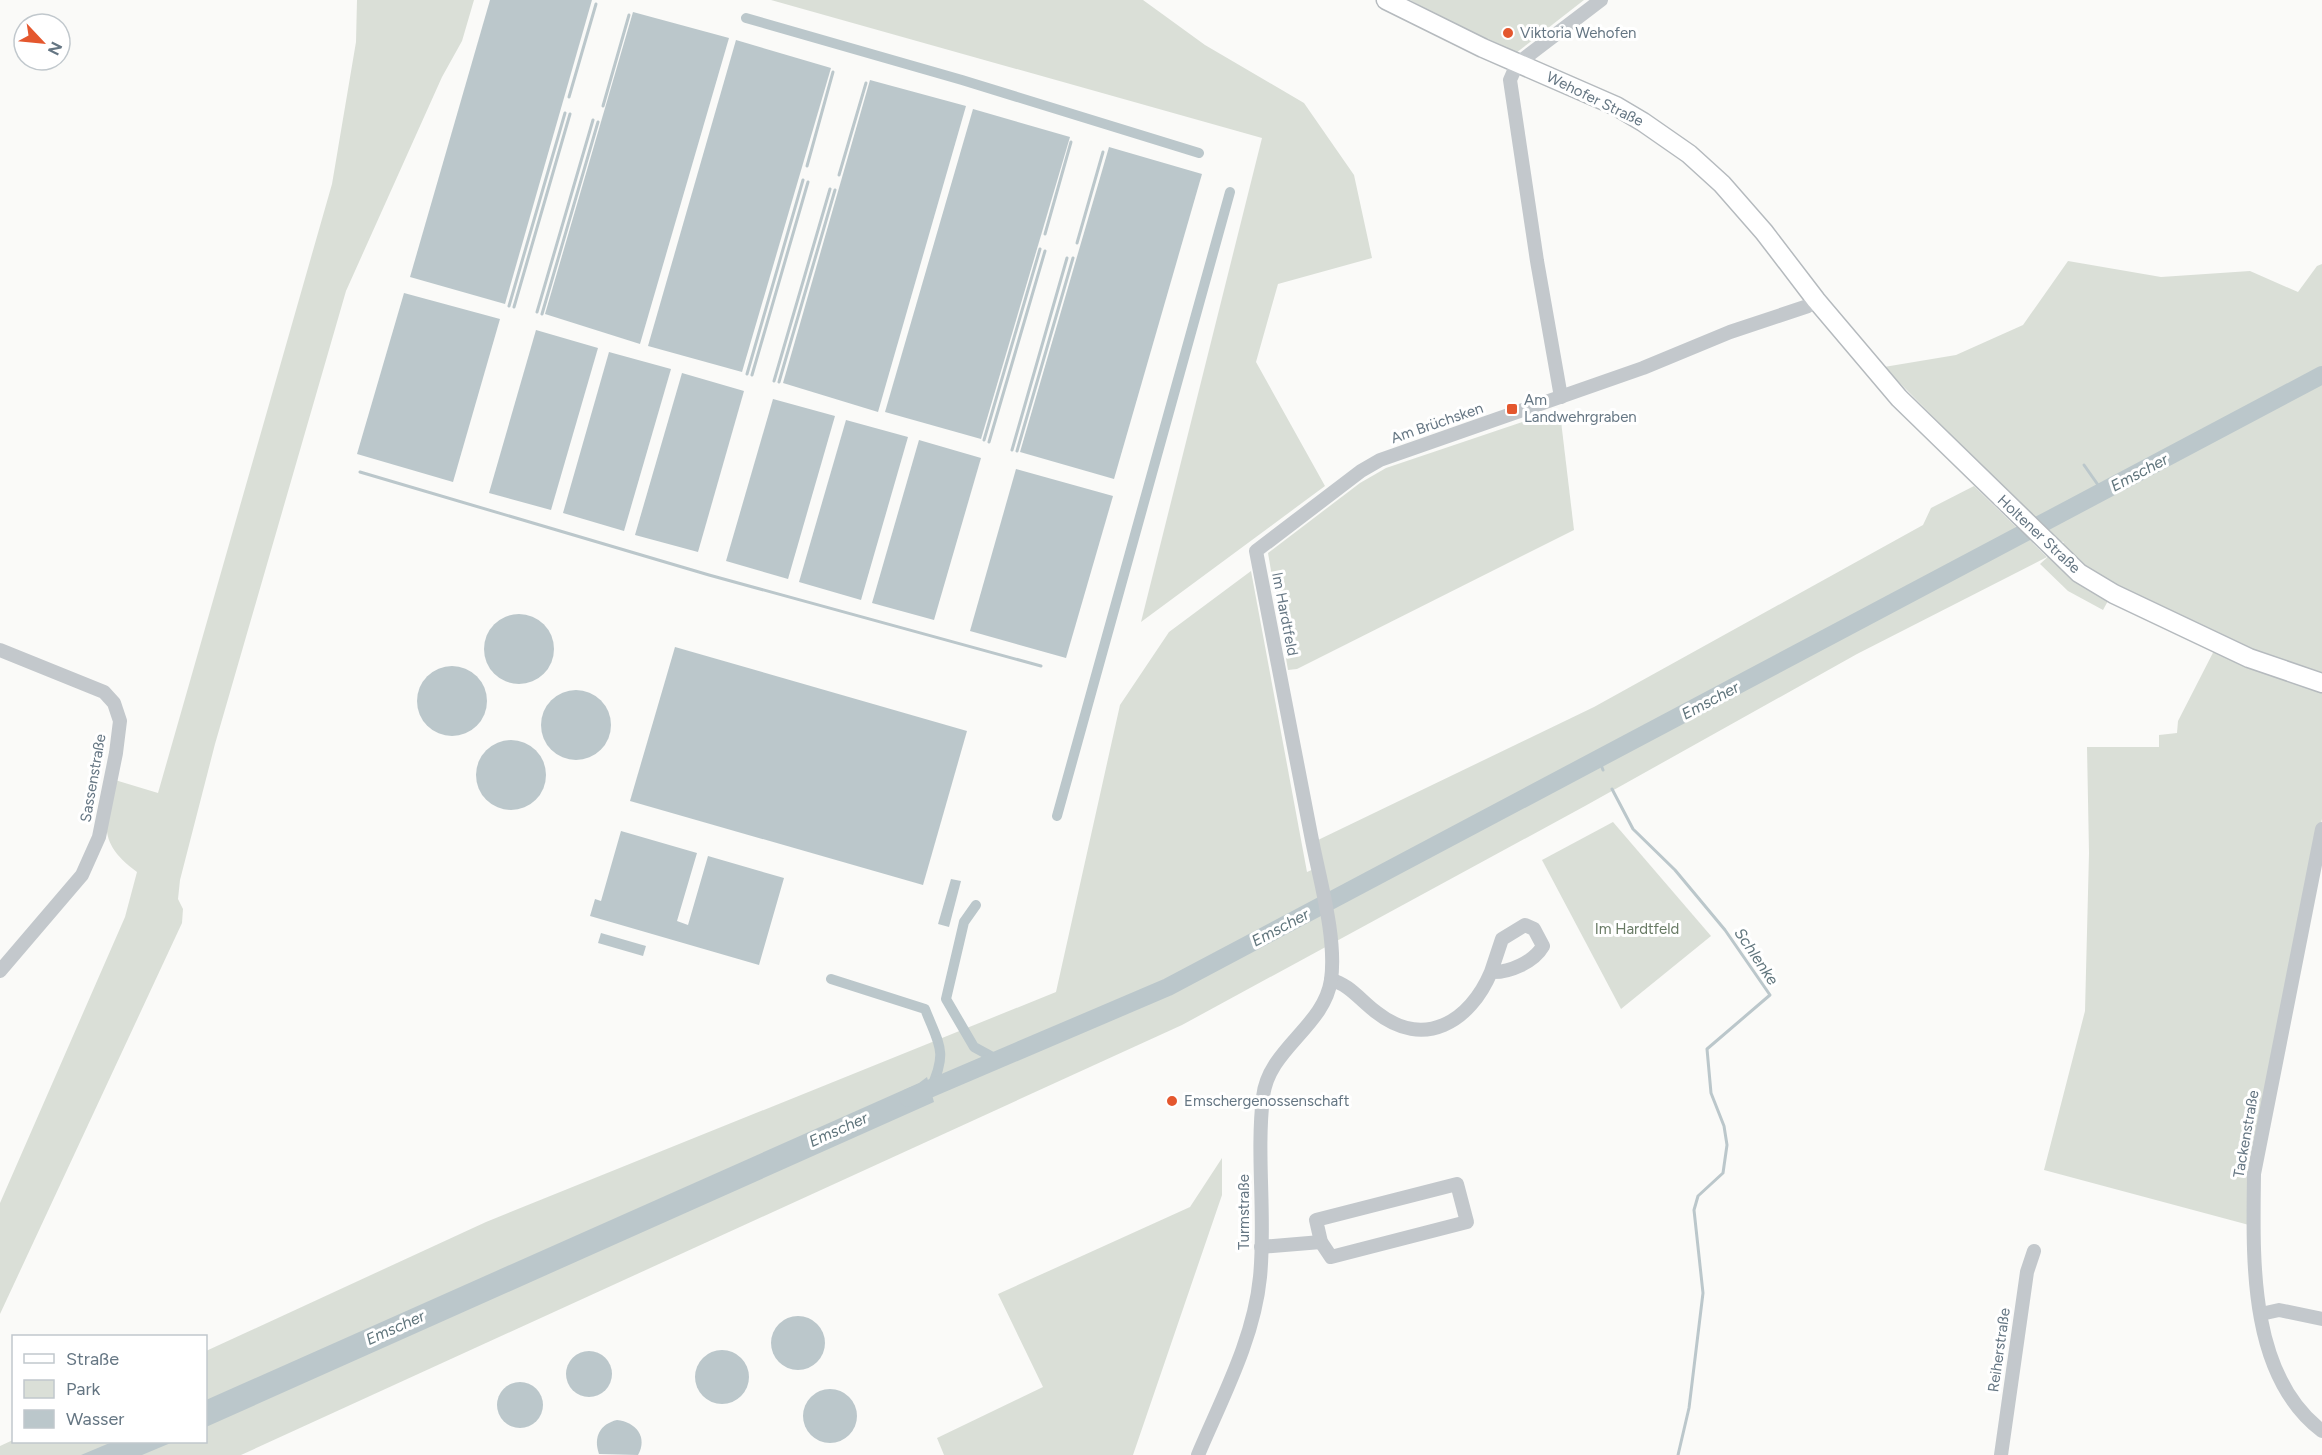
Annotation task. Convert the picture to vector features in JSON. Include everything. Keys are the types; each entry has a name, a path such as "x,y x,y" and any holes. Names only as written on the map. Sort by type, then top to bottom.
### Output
{"main road":[{"name":"Wehofer Straße","path":"1386,0 1517,64 1616,106 1683,149 1742,207 1816,300"},
{"name":"Holtener Straße","path":"1816,300 1899,398 2079,573 2114,594 2249,658 2322,684"}],"street":[{"path":"1562,397 1537,261 1510,80 1517,64 1601,0"},
{"name":"Am Brüchsken","path":"1256,551 1361,471 1380,460 1643,368 1730,332 1808,306 1816,300"},
{"name":"Im Hardtfeld","path":"1256,551 1319,876 1333,963 1331,980"},
{"name":"Sassenstraße","path":"0,650 104,692 114,704 120,721 99,837 82,875 0,971"},
{"name":"Tackenstraße","path":"2322,829 2254,1174 2253,1226 2266,1347 2286,1394 2302,1414 2322,1431"},
{"path":"1331,980 1341,982 1377,1013 1394,1024 1423,1030 1442,1026 1458,1017 1479,995 1491,972"},
{"name":"Turmstraße","path":"1198,1455 1247,1337 1260,1276 1263,1094 1277,1060 1316,1014 1325,1000 1331,980"},
{"path":"1457,1184 1467,1222 1331,1257 1320,1242 1316,1220 1457,1184"},
{"path":"1260,1247 1320,1242"},
{"name":"Reiherstraße","path":"2001,1455 2027,1272 2034,1251"},
{"path":"2261,1314 2279,1310 2322,1319"}],"green space":[{"path":"357,0 474,0 462,41 442,77 346,291 215,744 180,880 178,899 183,909 182,923 0,1314 0,1203 125,917 137,872 124,861 109,841 108,808 115,780 158,793 332,184 356,42"},
{"path":"771,0 1143,0 1205,45 1304,103 1354,175 1372,258 1278,284 1256,362 1325,486 1141,622 1262,138"},
{"name":"Viktoria Wehofen","path":"1410,0 1584,0 1516,53"},
{"path":"2068,261 2161,277 2250,271 2298,292 2317,266 2322,264 2322,819 2251,1173 2249,1225 2044,1170 2085,1011 2089,853 2087,747 2159,747 2159,735 2177,733 2178,721 2220,639 2115,588 2103,610 2068,591 2040,564 2064,542 2056,541 1884,367 1956,355 2023,325"},
{"path":"1555,411 1561,421 1574,530 1297,669 1288,670 1268,553 1360,483 1386,468"},
{"path":"1974,486 2047,557 1857,654 1585,806 1182,1025 241,1455 0,1455 0,1446 12,1440 12,1443 207,1443 207,1351 486,1222 1056,992 1120,705 1169,632 1251,571 1307,872 1323,865 1318,840 1594,707 1923,525 1931,508"},
{"name":"Im Hardtfeld","path":"1613,822 1711,936 1621,1009 1542,860"},
{"path":"1222,1158 1222,1195 1133,1455 944,1455 937,1438 1043,1387 998,1294 1190,1207"}],"water":[{"path":"490,0 592,0 505,304 410,277"},
{"path":"633,12 729,38 640,344 545,314"},
{"path":"736,40 831,68 742,372 648,346"},
{"path":"870,80 966,106 878,412 783,383"},
{"path":"973,109 1070,137 981,439 885,412"},
{"path":"1109,147 1202,174 1114,479 1020,452"},
{"path":"404,293 500,319 453,482 357,454"},
{"path":"536,330 598,348 551,510 489,493"},
{"path":"609,352 671,369 624,531 563,513"},
{"path":"682,373 744,391 698,552 635,535"},
{"path":"773,399 835,416 788,579 726,561"},
{"path":"846,420 908,437 861,600 799,582"},
{"path":"919,440 981,458 934,620 872,603"},
{"path":"1016,469 1113,496 1066,658 970,631"},
{"path":"519,614 532,617 544,624 551,636 554,649 551,662 544,674 532,681 519,684 506,681 494,674 487,662 484,649 487,636 494,624 506,617"},
{"path":"675,647 967,731 923,885 630,801"},
{"path":"452,666 465,669 477,676 484,688 487,701 484,714 477,726 465,733 452,736 439,733 427,726 420,714 417,701 420,688 427,676 439,669"},
{"path":"583,690 596,696 605,705 609,711 611,725 609,739 601,750 590,758 569,760 551,750 543,739 541,718 551,700 562,692"},
{"path":"504,740 518,740 531,746 540,755 546,768 544,788 536,800 518,810 504,810 491,804 482,795 476,782 476,768 482,755 491,746"},
{"path":"621,831 697,853 677,921 688,925 708,856 784,878 759,965 590,916 595,899 601,901"},
{"path":"951,879 961,881 949,927 938,924"},
{"path":"601,933 646,946 643,956 598,943"},
{"path":"927,1077 934,1102 207,1427 207,1400 919,1083"},
{"path":"793,1316 803,1316 813,1320 821,1328 825,1343 821,1358 813,1366 803,1370 793,1370 783,1366 775,1358 771,1348 771,1338 775,1328 783,1320"},
{"path":"717,1350 727,1350 737,1354 745,1362 749,1377 745,1392 737,1400 727,1404 717,1404 707,1400 699,1392 695,1382 695,1372 699,1362 707,1354"},
{"path":"589,1351 605,1358 612,1374 605,1390 589,1397 573,1390 566,1374 573,1358"},
{"path":"520,1382 536,1389 543,1405 536,1421 520,1428 504,1421 497,1405 504,1389"},
{"path":"825,1389 835,1389 845,1393 853,1401 857,1416 853,1431 845,1439 835,1443 825,1443 815,1439 807,1431 803,1421 803,1411 807,1401 815,1393"},
{"path":"617,1420 635,1427 641,1437 641,1448 638,1455 599,1454 597,1442 599,1432 606,1425"},
{"path":"110,1443 171,1443 142,1455 81,1455"}],"waterway":[{"path":"569,97 596,4"},
{"path":"603,106 629,15"},
{"path":"746,18 962,80 1199,153"},
{"path":"807,166 833,72"},
{"path":"839,175 866,83"},
{"path":"509,306 565,113"},
{"path":"514,307 570,114"},
{"path":"537,312 593,120"},
{"path":"542,314 598,122"},
{"path":"1045,234 1071,142"},
{"path":"1077,243 1103,152"},
{"path":"747,374 803,180"},
{"path":"752,375 808,182"},
{"path":"774,381 830,189"},
{"path":"779,382 835,190"},
{"path":"1057,816 1230,192"},
{"path":"984,440 1040,249"},
{"path":"989,442 1045,251"},
{"path":"1012,450 1067,258"},
{"path":"1017,451 1073,258"},
{"name":"Emscher","path":"908,1098 1168,987 2322,375"},
{"path":"2084,465 2103,492"},
{"path":"360,472 709,575 1041,666"},
{"name":"Schlenke","path":"1599,760 1603,770"},
{"name":"Schlenke","path":"1612,789 1633,829 1675,870 1725,930 1770,995 1707,1049 1711,1093 1724,1126 1727,1145 1723,1173 1698,1196 1694,1210 1703,1293 1689,1408 1678,1455"},
{"path":"976,905 964,922 946,999 974,1047 996,1059"},
{"path":"831,979 925,1009 940,1048 939,1065 931,1088"}],"place":[{"name":"Viktoria Wehofen","path":"1508,33"},
{"name":"Am Landwehrgraben","path":"1512,409"},
{"name":"Emschergenossenschaft","path":"1172,1101"}]}
